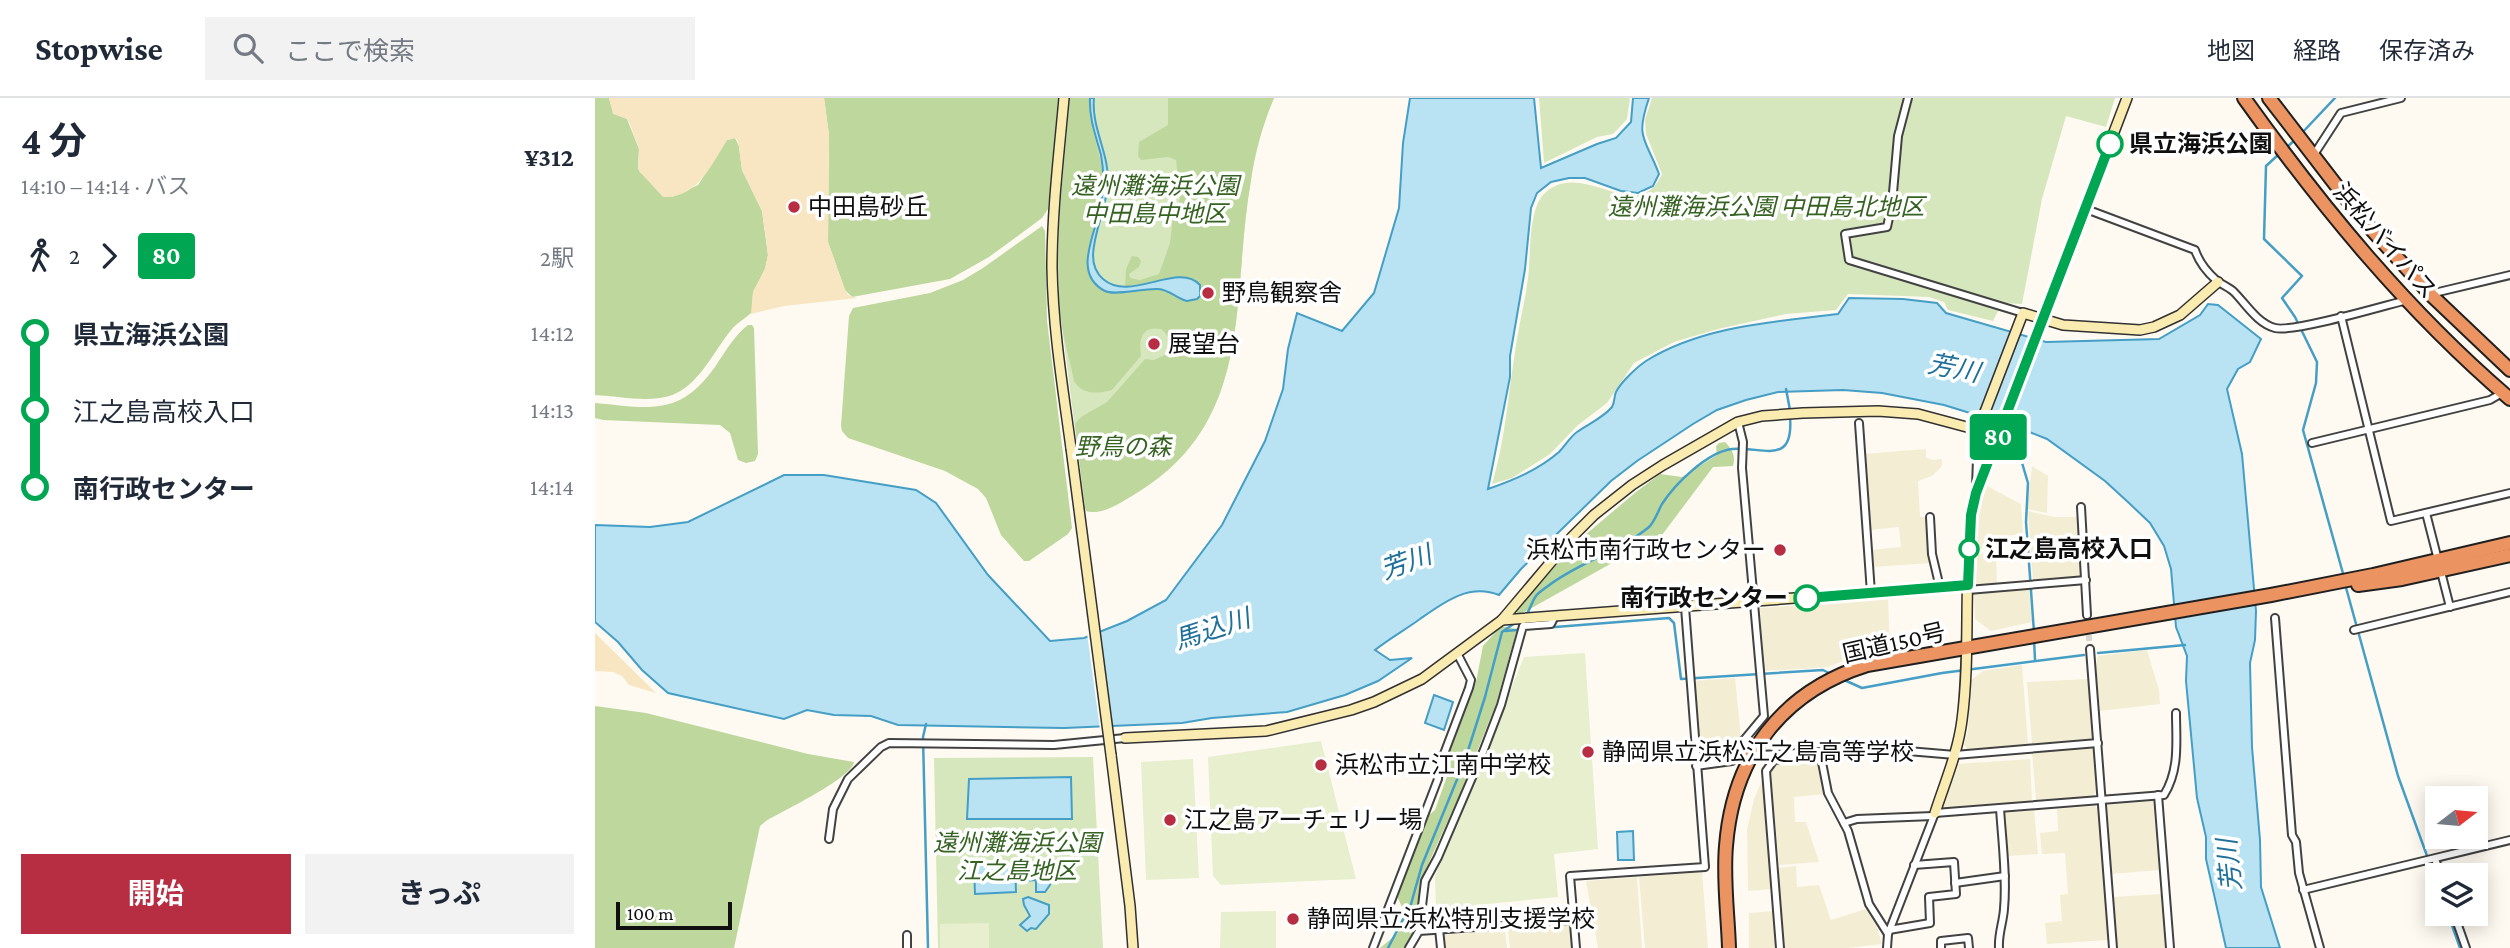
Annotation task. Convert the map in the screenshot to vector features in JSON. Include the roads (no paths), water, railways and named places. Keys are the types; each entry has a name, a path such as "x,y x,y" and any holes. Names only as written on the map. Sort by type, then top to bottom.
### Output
{"highway":[{"name":"浜松バイパス","path":"2244,98 2321,201 2407,300 2506,396"},
{"name":"浜松バイパス","path":"2269,98 2362,219 2430,294 2509,367"},
{"name":"国道150号","path":"2439,565 2510,543"},
{"name":"国道150号","path":"1729,948 1725,849 1732,800 1756,746 1771,726 1811,691 1847,672 1867,665 2439,565 2510,555"}],"street":[{"path":"1064,98 1054,217 1052,269 1055,321 1131,906 1133,948"},
{"path":"1908,98 1898,136 1892,204 1887,227 1846,234 1849,260 2023,313 2041,321 2098,328 2140,330 2154,327 2179,315 2218,282"},
{"path":"1887,948 1888,932 1955,755 1962,719 1971,515 1976,493 2127,98"},
{"path":"2310,152 2341,113 2401,98"},
{"path":"2086,209 2195,250 2198,260 2218,282 2232,290 2267,325 2277,329 2305,325 2407,300"},
{"path":"2430,294 2510,275"},
{"path":"1976,493 1978,430 2023,313"},
{"path":"2341,316 2391,521 2510,492"},
{"path":"2312,443 2506,396"},
{"path":"829,839 833,809 848,779 881,747 896,743 1054,745 1125,738 1248,733 1312,720 1374,702 1422,679 1502,620 1594,515 1632,485 1738,422 1762,416 1878,411 1918,414 1978,430"},
{"path":"1696,763 1732,761 1744,740 1764,716 1742,468 1743,442 1738,422"},
{"path":"1859,423 1871,593"},
{"path":"2081,506 2087,615"},
{"path":"2426,513 2450,607"},
{"path":"1930,517 1932,554 1940,588"},
{"path":"1502,620 2086,580"},
{"path":"2354,631 2510,592"},
{"path":"1576,948 1570,876 1705,867 1685,607"},
{"path":"1409,948 1419,931 1425,881 1460,808 1501,705 1523,626 1551,624 1555,616"},
{"path":"2275,618 2292,835 2296,842 2303,890 2320,948"},
{"path":"2090,649 2113,948"},
{"path":"1373,948 1438,779 1439,767 1469,688 1471,680 1458,655"},
{"path":"1844,823 1857,819 2164,794 2176,766 2176,713"},
{"path":"1780,948 1766,771 1774,760 1814,757 1829,748 1861,747 1955,755 2098,743"},
{"path":"1759,755 1820,752"},
{"path":"1820,752 1828,793 1848,831 1869,904 1888,932"},
{"path":"1696,763 1728,757"},
{"path":"2158,795 2170,948"},
{"path":"1999,948 1998,933 2004,913 2005,876 2000,808"},
{"path":"2303,890 2510,841"},
{"path":"2435,859 2436,863"},
{"path":"1888,932 1930,923 1929,897 1956,894 1954,862 1913,865"},
{"path":"1955,883 2005,876"},
{"path":"1419,931 1574,920"},
{"path":"2459,926 2466,948"},
{"path":"1439,929 1441,948"},
{"path":"907,934 907,948"},
{"path":"1941,948 1941,941 1968,938 1969,948"}],"water":[{"path":"1090,98 1094,98 1095,119 1108,171 1105,200 1094,246 1093,259 1097,271 1103,279 1126,287 1179,277 1191,279 1200,285 1200,296 1197,299 1187,301 1158,289 1105,291 1095,283 1089,273 1089,250 1099,214 1103,179"},
{"path":"1410,98 1534,98 1541,168 1616,138 1631,122 1633,98 1649,98 1642,130 1659,174 1653,186 1638,193 1621,191 1585,178 1569,178 1551,182 1537,193 1531,208 1525,269 1510,356 1510,377 1488,489 1525,474 1559,452 1574,434 1608,411 1625,379 1646,361 1668,349 1739,327 1838,314 1849,298 1937,303 1946,313 2046,342 2159,339 2200,315 2208,304 2218,305 2261,339 2250,362 2238,369 2227,389 2242,454 2256,611 2255,640 2250,663 2252,747 2261,887 2280,948 2226,948 2206,859 2206,837 2197,798 2186,681 2187,656 2176,627 2171,569 2164,546 2150,523 2105,481 2047,439 1944,405 1882,393 1843,390 1778,392 1717,410 1637,461 1611,481 1521,569 1499,595 1477,591 1457,596 1375,650 1390,660 1412,658 1378,681 1345,695 1287,712 1182,723 1064,728 898,725 871,716 834,715 807,710 784,719 668,693 595,622 595,525 650,527 688,522 784,475 824,475 916,490 936,503 988,575 1050,641 1084,638 1127,621 1166,600 1222,525 1265,441 1283,389 1288,349 1297,313 1342,331 1374,293 1399,208 1403,143"},
{"path":"1434,695 1453,702 1444,730 1425,723"},
{"path":"1071,777 1072,819 967,819 969,779"},
{"path":"1633,831 1634,860 1618,860 1617,832"},
{"path":"1015,864 1016,892 975,894 974,866"},
{"path":"1040,868 1049,875 1050,885 1045,892 1036,892 1036,880 1023,881 1019,872"},
{"path":"1028,897 1049,905 1049,914 1036,929 1027,931 1020,925 1030,916 1023,899"}],"waterway":[{"path":"2301,134 2335,98"},
{"path":"2286,148 2297,138"},
{"path":"2278,155 2266,166 2264,239 2302,276 2282,298 2295,317 2317,362 2316,383 2303,430 2344,577"},
{"path":"1786,389 1790,410"},
{"path":"1526,615 1536,596 1548,586 1649,527 1668,496 1702,462 1722,451 1732,449 1774,451 1781,448 1787,443 1790,433 1790,417"},
{"path":"2001,435 2020,456 2028,483 2026,522 2034,632"},
{"path":"2345,584 2398,776 2430,863"},
{"path":"1505,631 1669,618 1674,623 1681,679 1823,670 1833,675"},
{"path":"1388,948 1411,904 1422,865 1465,760 1502,632 1515,623"},
{"path":"2034,639 2035,660"},
{"path":"2098,653 2185,645"},
{"path":"1842,679 1862,688 1942,673 2084,655"},
{"path":"926,724 923,737 928,948"},
{"path":"2452,926 2460,948"}],"tunnel":[{"path":"2088,626 2090,649"}],"place":[{"name":"県立海浜公園","path":"2110,144"},
{"name":"中田島砂丘","path":"794,207"},
{"name":"野鳥観察舎","path":"1208,293"},
{"name":"展望台","path":"1154,344"},
{"name":"江之島高校入口","path":"1969,549"},
{"name":"浜松市南行政センター","path":"1780,550"},
{"name":"南行政センター","path":"1807,598"},
{"name":"静岡県立浜松江之島高等学校","path":"1588,752"},
{"name":"浜松市立江南中学校","path":"1321,765"},
{"name":"江之島アーチェリー場","path":"1170,820"},
{"name":"静岡県立浜松特別支援学校","path":"1293,919"}],"park label":[{"name":"遠州灘海浜公園 中田島中地区","path":"1155,200"},
{"name":"遠州灘海浜公園 中田島北地区","path":"1766,207"},
{"name":"野鳥の森","path":"1123,447"},
{"name":"遠州灘海浜公園 江之島地区","path":"1017,857"}],"water label":[{"name":"芳川","path":"1954,368"},
{"name":"芳川","path":"1406,562"},
{"name":"馬込川","path":"1212,629"},
{"name":"芳川","path":"2229,865"}]}
